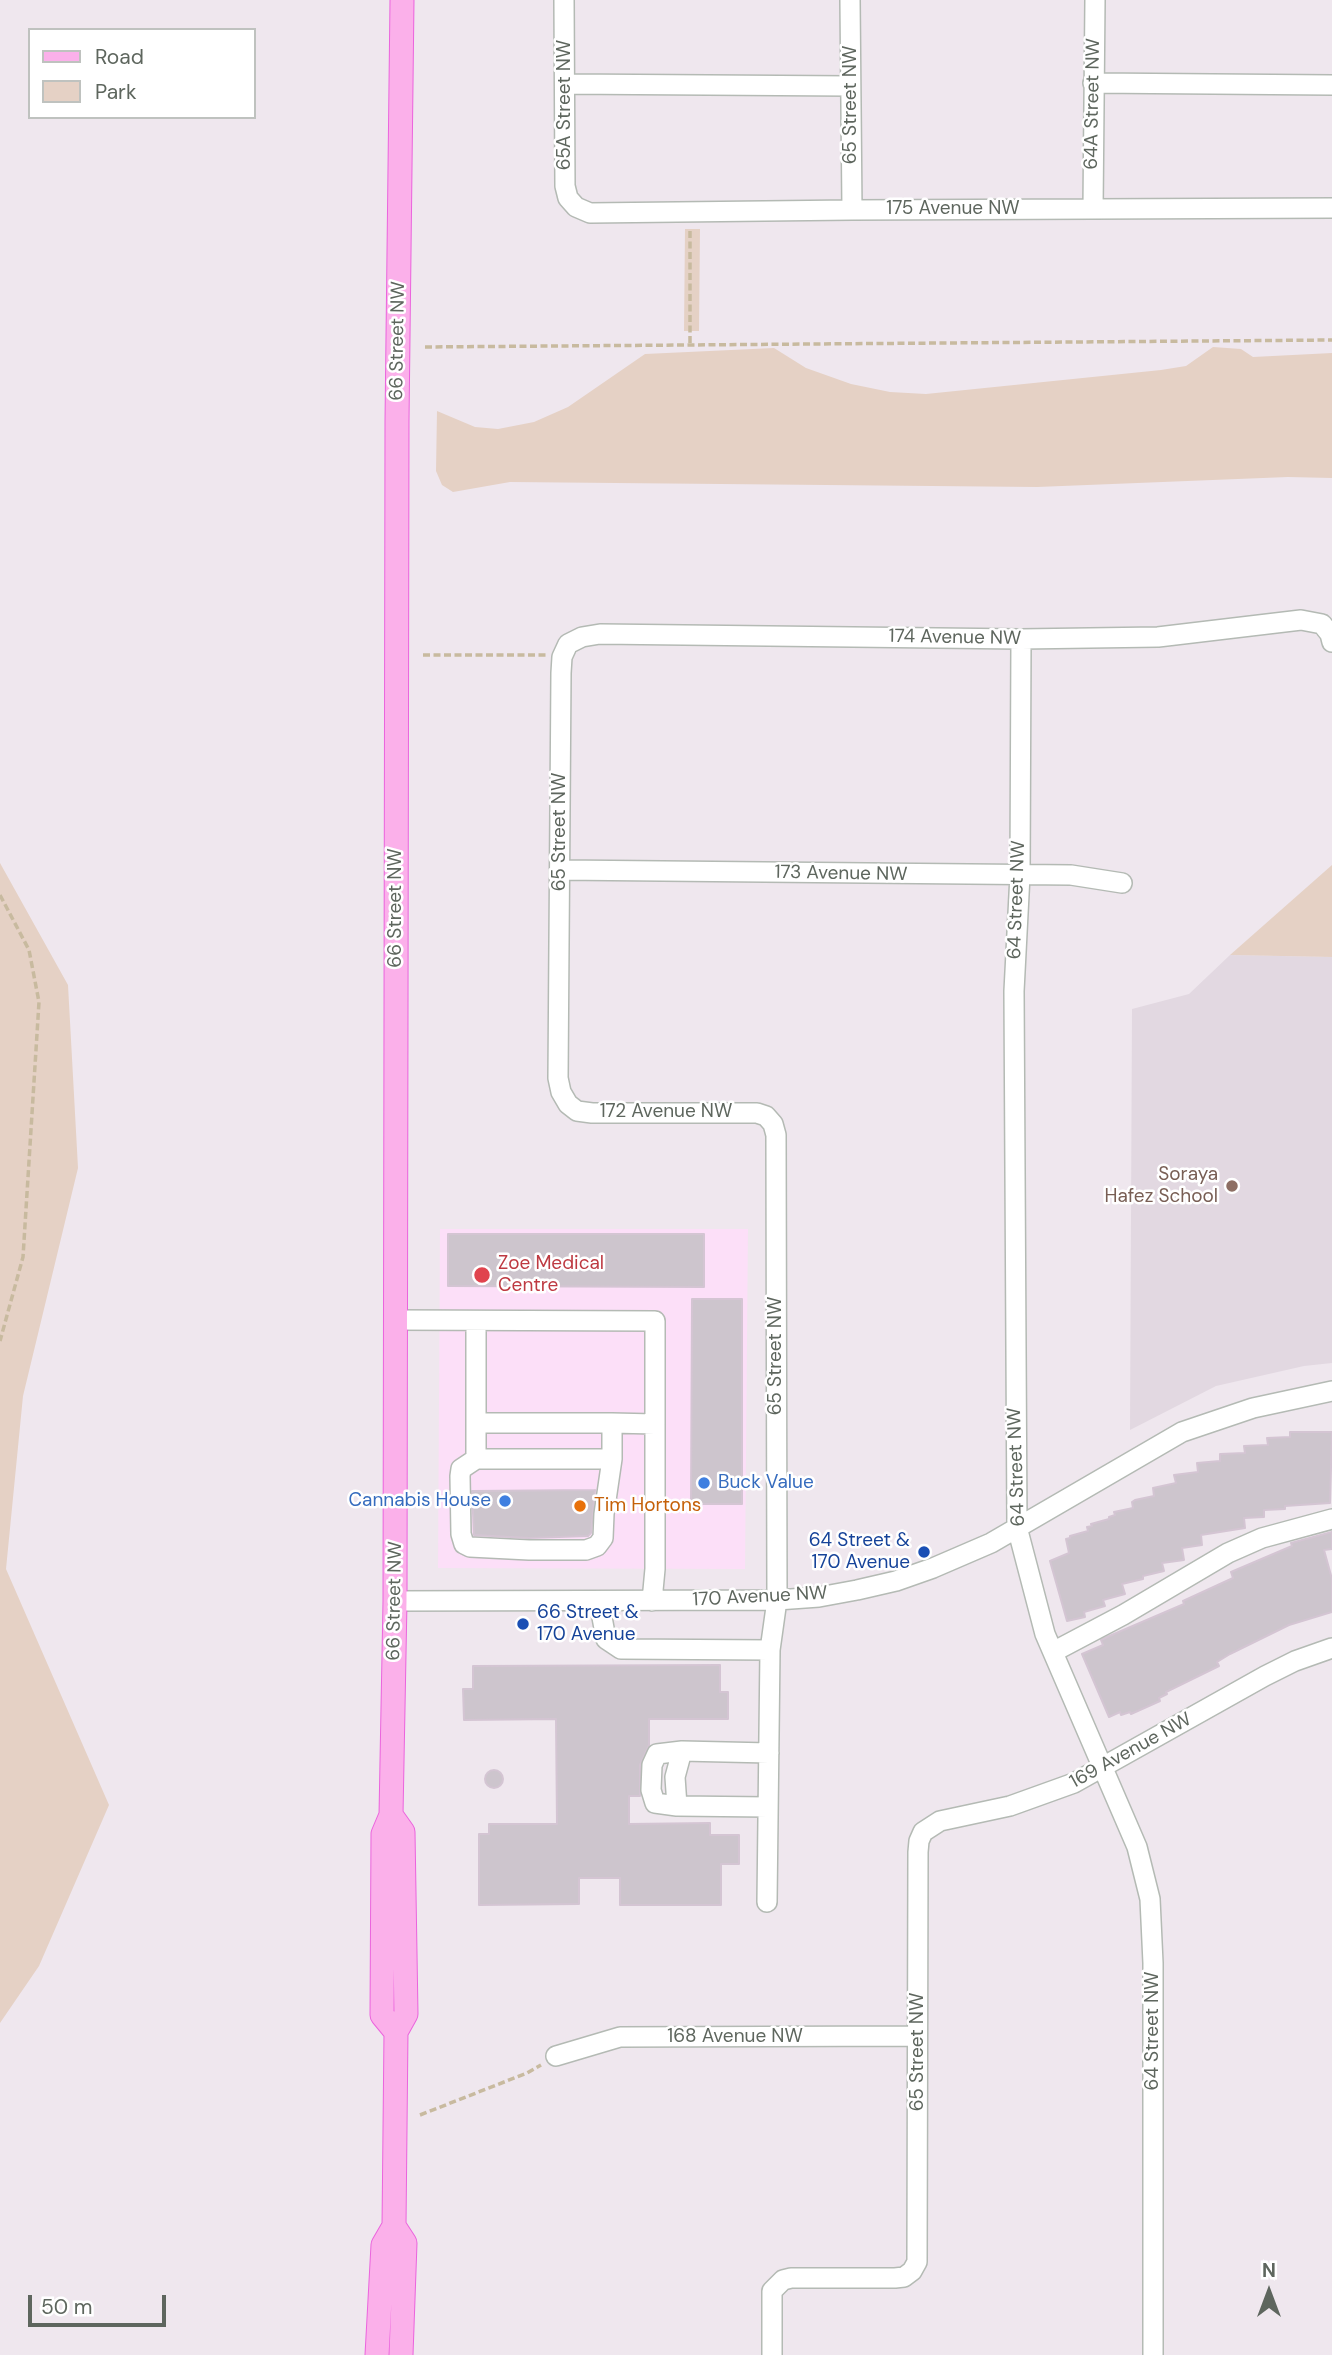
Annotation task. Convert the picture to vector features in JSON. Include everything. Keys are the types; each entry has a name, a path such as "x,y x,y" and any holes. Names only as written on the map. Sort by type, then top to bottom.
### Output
{"main road":[{"name":"66 Street NW","path":"377,2355 383,2245 394,2225 396,2032 406,2014 403,1832 391,1815 395,1601 397,421 402,0"},
{"name":"66 Street NW","path":"394,2225 405,2243 401,2355"}],"street":[{"name":"65A Street NW","path":"564,0 565,186 568,198 576,207"},
{"name":"65 Street NW","path":"850,0 852,210"},
{"name":"64A Street NW","path":"1093,209 1095,0"},
{"path":"1093,83 1332,85"},
{"path":"565,84 850,86"},
{"name":"175 Avenue NW","path":"576,207 590,214 1332,208"},
{"name":"174 Avenue NW","path":"565,650 582,637 600,634 1021,639 1158,637 1301,620 1322,624 1330,634 1332,642"},
{"name":"64 Street NW","path":"1021,639 1020,875 1014,990 1017,1527 1036,1605 1053,1652 1137,1847 1150,1899 1153,1963 1153,2355"},
{"name":"65 Street NW","path":"565,650 558,1079 568,1104"},
{"name":"173 Avenue NW","path":"560,870 1070,875 1122,883"},
{"name":"172 Avenue NW","path":"568,1104 578,1111 592,1113 746,1112 766,1116"},
{"name":"65 Street NW","path":"766,1116 773,1124 776,1135 777,1600 771,1650 767,1902"},
{"path":"396,1320 655,1321 655,1569 652,1601"},
{"path":"475,1459 476,1321"},
{"name":"170 Avenue NW","path":"395,1601 777,1600 819,1597 896,1581 991,1543 1182,1432 1253,1408 1332,1391"},
{"path":"476,1423 655,1423"},
{"path":"612,1423 612,1460 603,1538 597,1546 586,1549 529,1550 470,1547 464,1544 461,1534 460,1476 461,1469 475,1459 612,1460"},
{"path":"1053,1652 1123,1615 1228,1553 1262,1538 1332,1519"},
{"path":"599,1601 606,1639 621,1649 771,1650"},
{"name":"169 Avenue NW","path":"923,1832 940,1821 1034,1799 1074,1783 1265,1676 1295,1661 1332,1648"},
{"path":"768,1807 677,1806 675,1777 682,1751 769,1753"},
{"name":"65 Street NW","path":"772,2355 772,2291 776,2286 791,2278 904,2277 912,2271 917,2262 918,1852 923,1832"},
{"name":"168 Avenue NW","path":"556,2056 620,2037 918,2036"}],"path":[{"path":"690,212 690,344"},
{"path":"425,347 1332,340"},
{"path":"424,655 532,654 565,650"},
{"path":"0,895 29,950 39,1002 23,1257 0,1340"},
{"path":"420,2115 527,2073 556,2056"}],"shaded area":[{"name":"Soraya Hafez School","path":"1230,955 1332,957 1332,1363 1304,1366 1216,1386 1130,1430 1132,1009 1189,994"},
{"path":"440,1229 748,1229 745,1569 438,1568"}],"green space":[{"path":"685,229 700,229 699,331 684,331"},
{"path":"1213,347 1241,349 1253,357 1332,353 1332,478 1288,477 1037,487 510,482 453,492 442,485 436,471 437,411 475,427 498,429 534,422 568,407 645,354 774,348 806,368 851,384 890,392 926,394 1186,366"},
{"path":"0,863 68,985 78,1168 23,1396 6,1569 109,1805 39,1966 0,2023"},
{"path":"1332,865 1332,957 1230,955"}],"building":[{"path":"448,1234 704,1234 704,1287 448,1286"},
{"path":"692,1299 742,1299 742,1504 691,1504"},
{"path":"1290,1432 1332,1432 1330,1503 1264,1510 1264,1517 1244,1518 1245,1528 1201,1535 1202,1545 1182,1548 1184,1560 1162,1563 1164,1571 1122,1584 1125,1594 1103,1600 1105,1606 1084,1612 1085,1617 1067,1621 1050,1561 1069,1553 1066,1539 1088,1531 1087,1527 1092,1526 1091,1524 1109,1519 1115,1515 1114,1512 1133,1508 1132,1502 1135,1500 1154,1496 1153,1488 1176,1483 1174,1475 1198,1472 1197,1463 1220,1461 1220,1454 1245,1453 1244,1446 1268,1445 1267,1438 1290,1437"},
{"path":"595,1490 591,1533 588,1536 529,1538 474,1535 472,1491"},
{"path":"1332,1532 1332,1549 1324,1550 1332,1579 1332,1612 1289,1625 1230,1654 1217,1662 1219,1666 1166,1692 1167,1694 1159,1698 1160,1701 1131,1714 1121,1715 1120,1712 1109,1717 1082,1654 1103,1645 1101,1640 1184,1604 1183,1601 1233,1578 1231,1572 1292,1546 1291,1543"},
{"path":"720,1665 720,1692 728,1692 728,1719 649,1719 649,1745 640,1765 640,1796 629,1796 629,1824 710,1823 710,1835 739,1835 739,1864 721,1864 721,1905 620,1905 620,1878 579,1878 579,1904 479,1905 479,1834 489,1834 489,1824 557,1824 556,1719 464,1720 463,1689 473,1689 473,1666"},
{"path":"494,1770 500,1773 503,1779 500,1785 494,1788 488,1785 485,1779 488,1773"}],"place":[{"name":"Soraya Hafez School","path":"1232,1186"},
{"name":"Zoe Medical Centre","path":"482,1275"},
{"name":"Buck Value","path":"704,1483"},
{"name":"Cannabis House","path":"505,1501"},
{"name":"Tim Hortons","path":"580,1506"},
{"name":"64 Street & 170 Avenue","path":"924,1552"},
{"name":"66 Street & 170 Avenue","path":"523,1624"}]}
